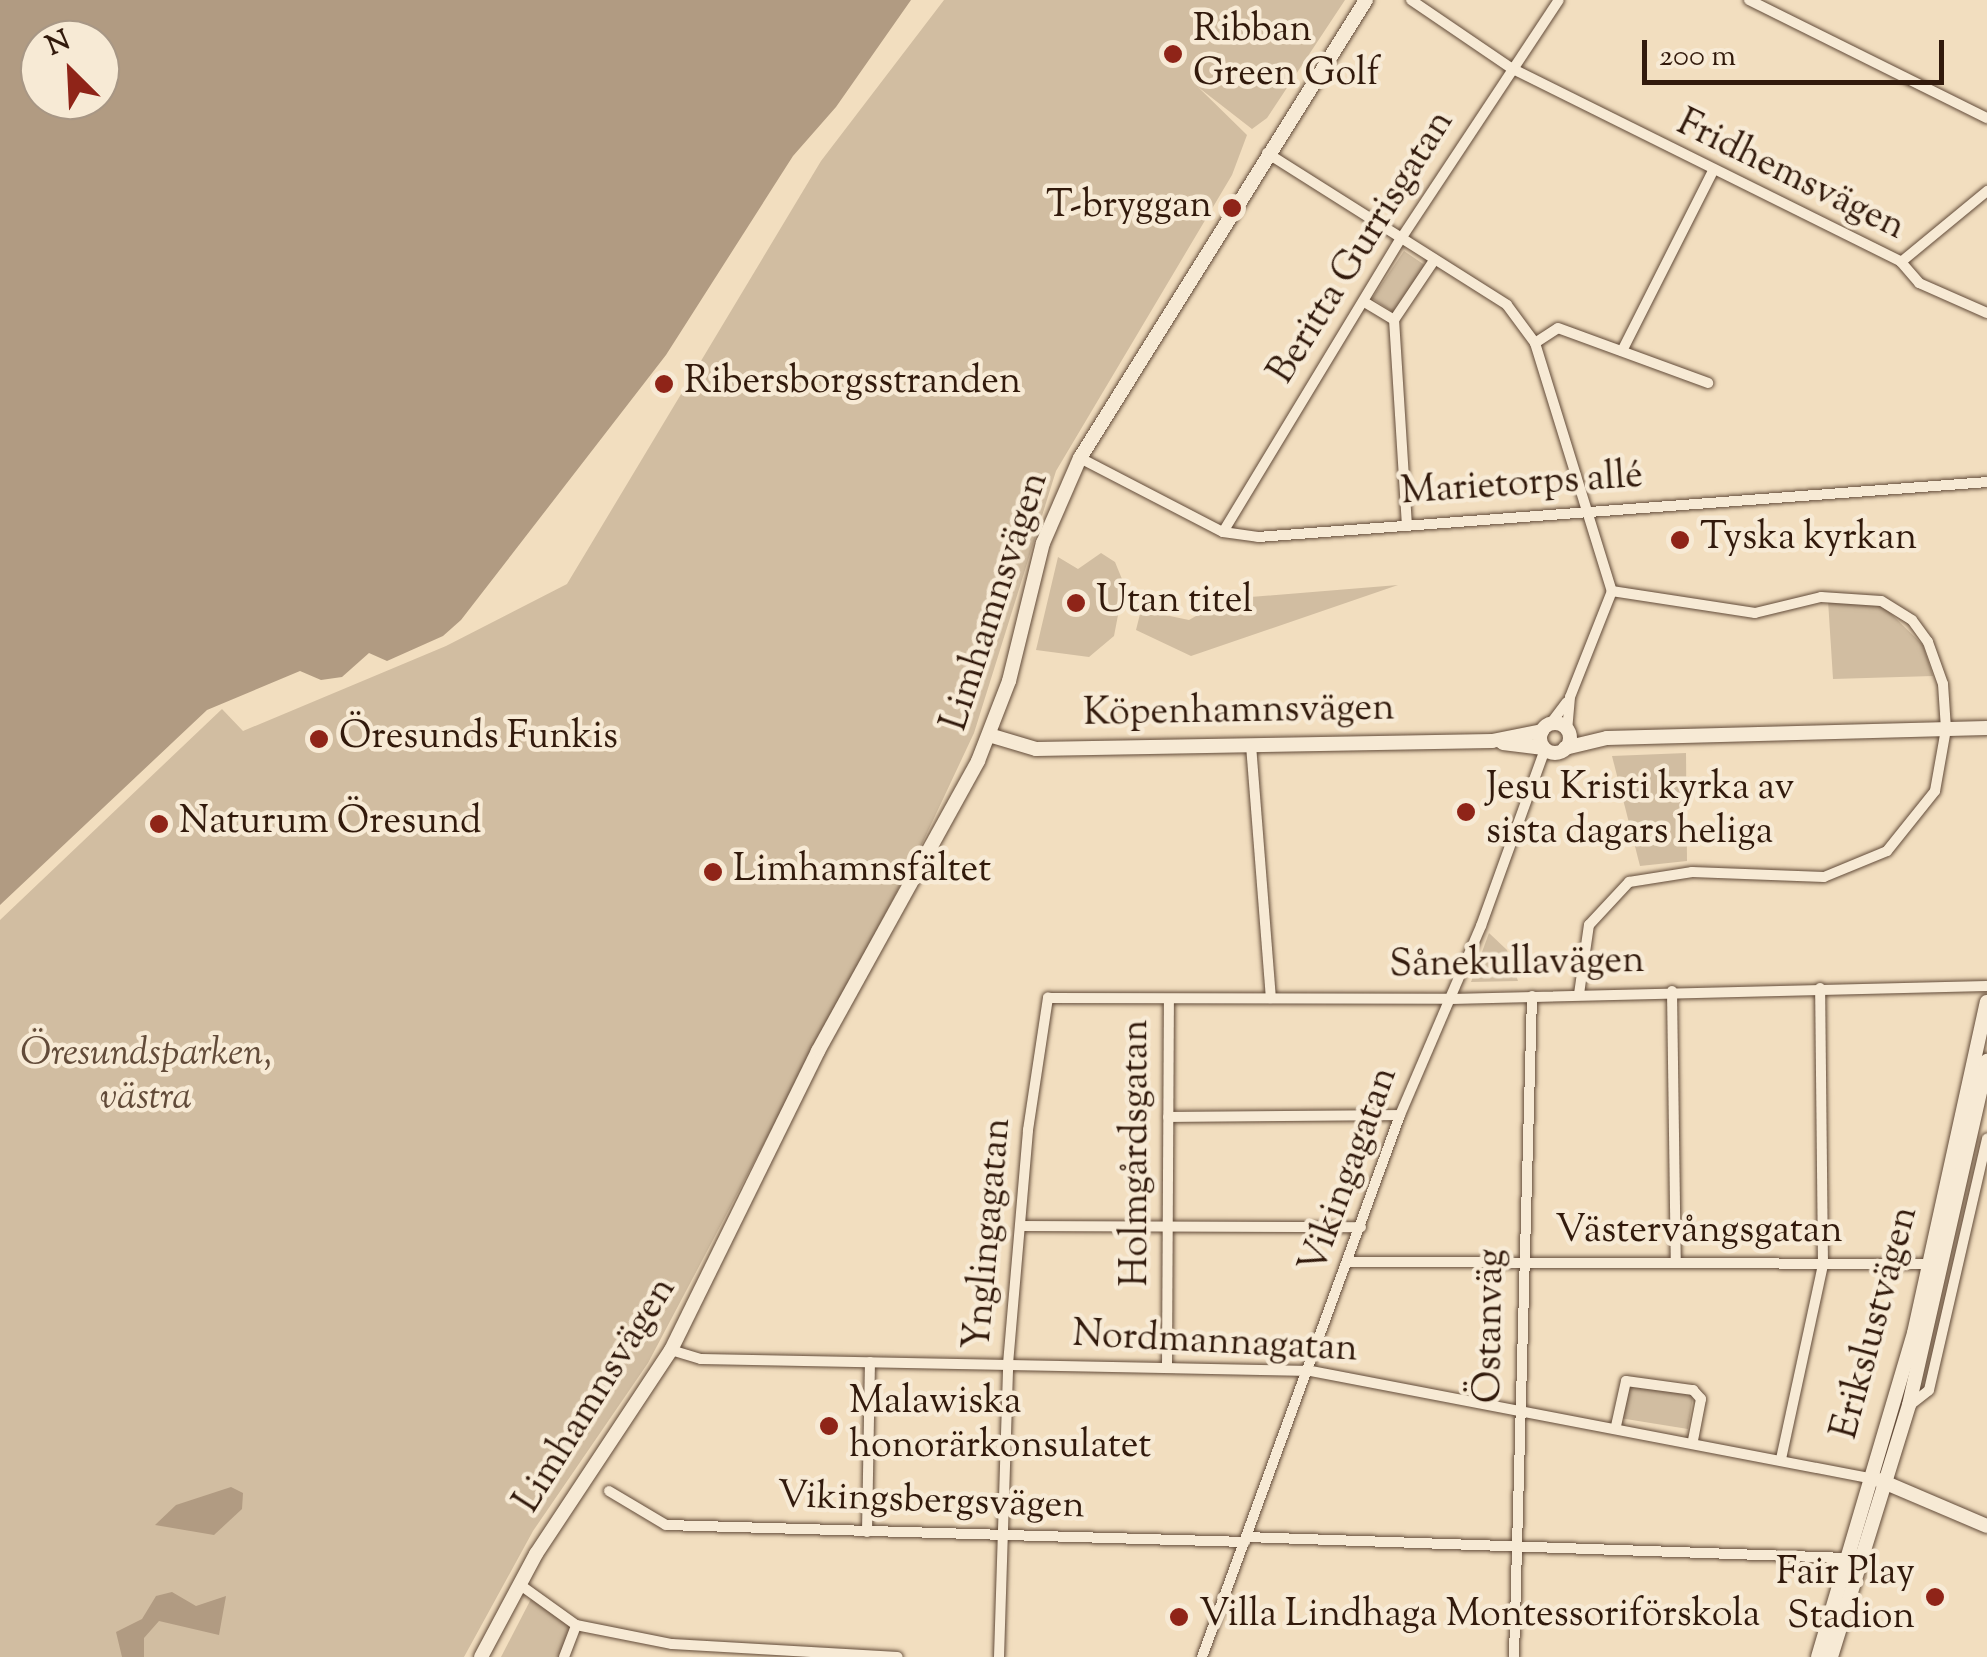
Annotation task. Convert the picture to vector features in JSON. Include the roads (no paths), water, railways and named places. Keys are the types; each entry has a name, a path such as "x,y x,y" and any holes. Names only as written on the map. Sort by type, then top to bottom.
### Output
{"street":[{"name":"Limhamnsvägen","path":"481,1657 519,1584 671,1350 818,1051 989,734 1044,543 1080,458 1366,0"},
{"name":"Fridhemsvägen","path":"1412,0 1510,68 1712,173 1901,262 1919,283 1987,312"},
{"name":"Beritta Gurrisgatan","path":"1223,532 1402,238 1510,68 1559,0"},
{"path":"1749,0 1987,118"},
{"path":"1267,153 1507,305 1535,343 1612,590 1570,697 1567,730 1552,749"},
{"path":"1622,351 1712,173"},
{"path":"1901,262 1987,190"},
{"path":"1406,526 1394,320 1434,259"},
{"path":"1366,302 1394,320"},
{"path":"1535,343 1558,328 1708,383"},
{"name":"Marietorps allé","path":"1080,458 1223,532 1258,537 1987,482"},
{"path":"1579,994 1589,925 1629,882 1692,872 1804,879 1852,870 1887,851 1922,815 1934,791 1946,729 1943,684 1912,620 1871,598 1821,597 1755,613 1612,590"},
{"path":"1552,749 1546,727 1570,697"},
{"name":"Köpenhamnsvägen","path":"1492,740 1546,727 1607,738"},
{"name":"Köpenhamnsvägen","path":"989,734 1036,749 1492,740 1552,749 1607,738 1987,728"},
{"path":"1251,745 1271,998"},
{"name":"Vikingagatan","path":"1202,1657 1400,1115 1451,998 1542,765 1552,749"},
{"name":"Sånekullavägen","path":"1048,998 1451,998 1987,986"},
{"path":"1781,1459 1823,1264 1820,988"},
{"path":"1672,991 1676,1263"},
{"name":"Östanväg","path":"1514,1657 1514,1546 1532,996"},
{"name":"Ynglingagatan","path":"999,1657 1008,1364 1020,1226 1048,998"},
{"name":"Holmgårdsgatan","path":"1167,1368 1168,1000"},
{"name":"Erikslustvägen","path":"1818,1657 1930,1264 1987,1002"},
{"name":"Erikslustvägen","path":"1831,1657 1909,1405 1986,1068"},
{"path":"1168,1117 1400,1115"},
{"name":"Erikslustvägen","path":"1909,1405 1929,1390 1987,1139"},
{"path":"1020,1226 1361,1227"},
{"name":"Västervångsgatan","path":"1349,1262 1930,1264"},
{"name":"Nordmannagatan","path":"671,1350 688,1358 1310,1370 1693,1440 1868,1478"},
{"path":"867,1532 870,1362"},
{"path":"1616,1426 1623,1385 1632,1379 1694,1390 1701,1399 1693,1440"},
{"path":"1868,1478 1886,1482 1987,1526"},
{"path":"623,1500 630,1488"},
{"name":"Vikingsbergsvägen","path":"609,1491 666,1525 1846,1558"},
{"path":"519,1584 576,1625 672,1644 898,1657"},
{"path":"564,1657 576,1625"}],"place":[{"name":"Ribban Green Golf","path":"1173,54"},
{"name":"T-bryggan","path":"1232,208"},
{"name":"Ribersborgsstranden","path":"664,384"},
{"name":"Tyska kyrkan","path":"1680,540"},
{"name":"Utan titel","path":"1076,603"},
{"name":"Öresunds Funkis","path":"319,739"},
{"name":"Jesu Kristi kyrka av sista dagars heliga","path":"1466,812"},
{"name":"Naturum Öresund","path":"159,824"},
{"name":"Limhamnsfältet","path":"713,872"},
{"name":"Malawiska honorärkonsulatet","path":"829,1426"},
{"name":"Fair Play Stadion","path":"1935,1597"},
{"name":"Villa Lindhaga Montessoriförskola","path":"1179,1617"}],"park label":[{"name":"Öresundsparken, västra","path":"146,1078"}]}
